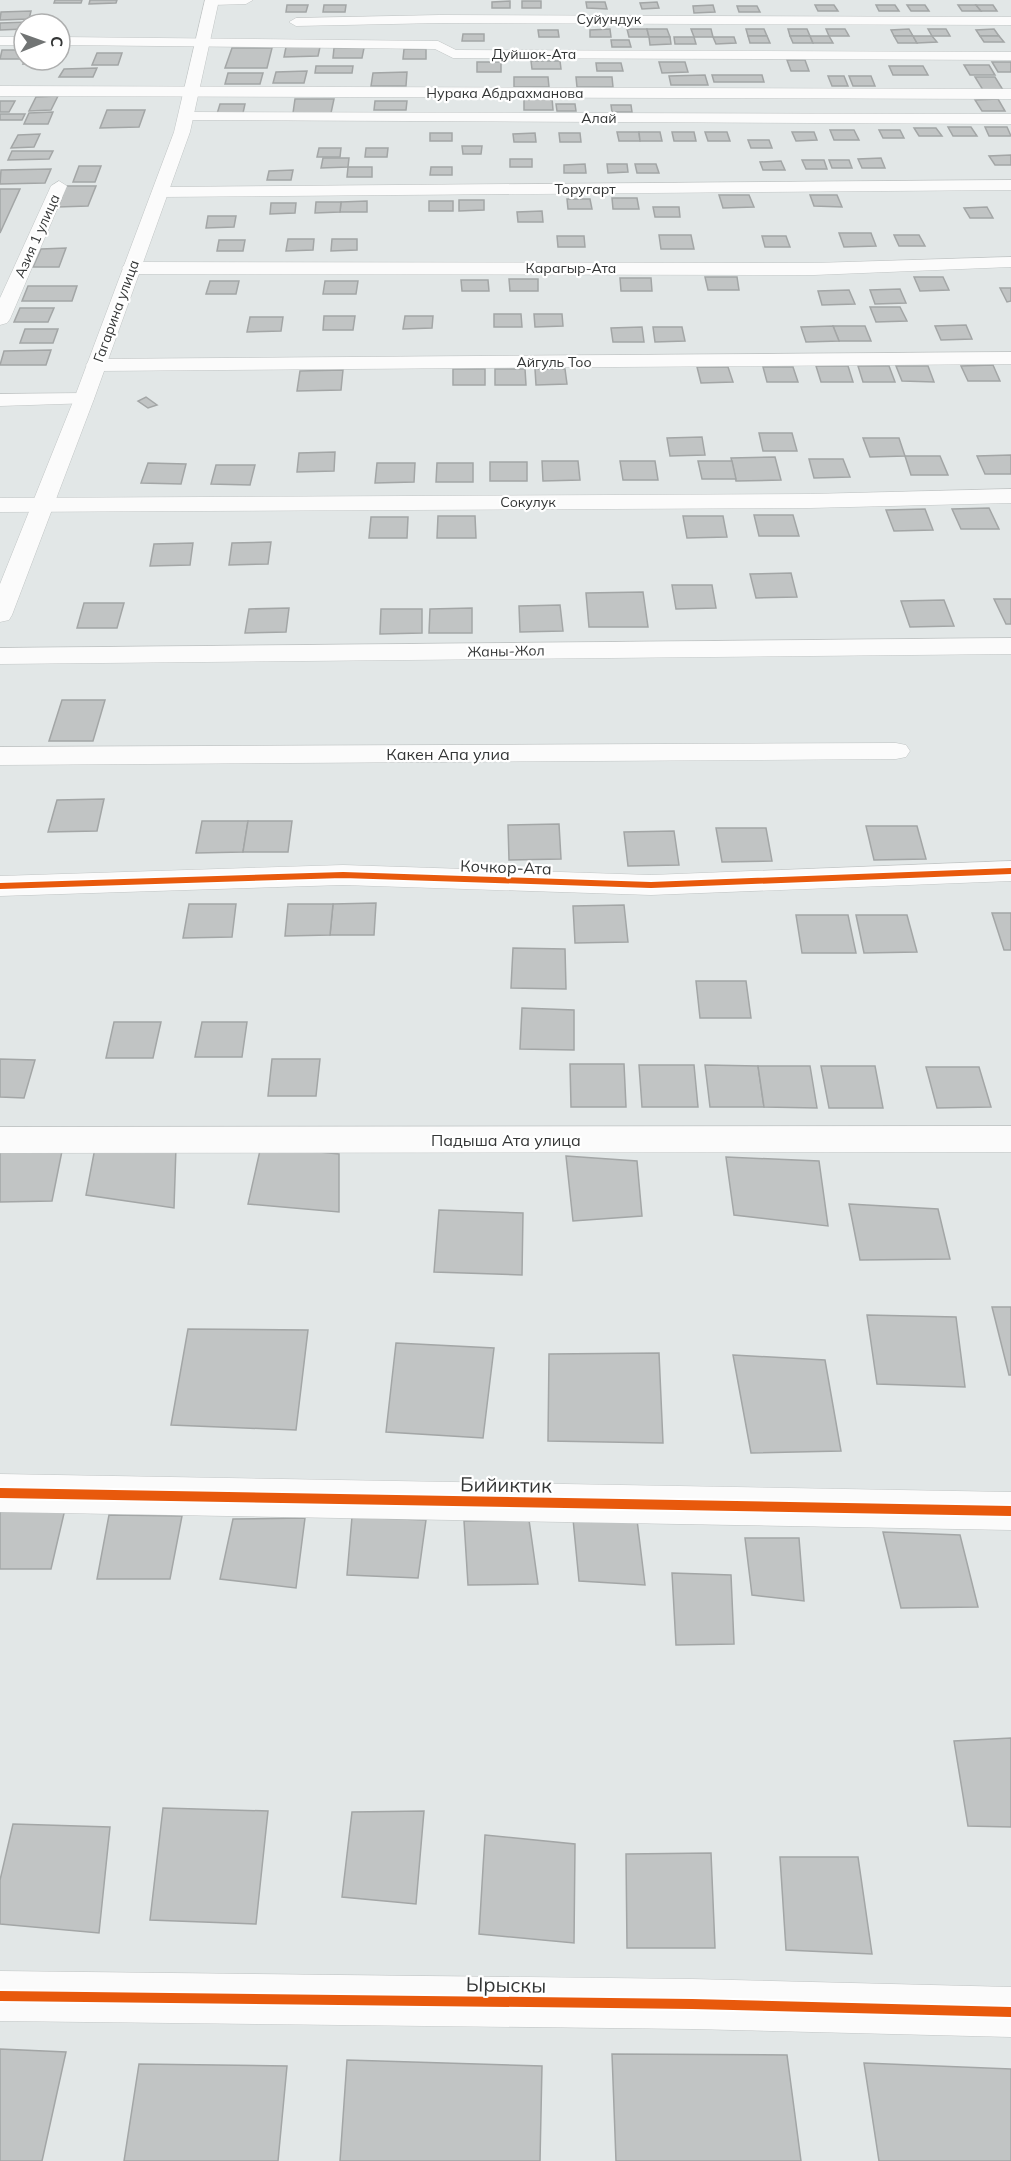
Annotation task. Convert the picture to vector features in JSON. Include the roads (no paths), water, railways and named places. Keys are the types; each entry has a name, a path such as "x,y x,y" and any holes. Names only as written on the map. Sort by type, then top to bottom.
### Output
{"street":[{"path":"212,0 246,0"},
{"name":"Гагарина улица","path":"0,615 84,399 186,117 209,30 212,0"},
{"path":"438,45 440,19"},
{"name":"Суйундук","path":"277,22 440,19 1011,21"},
{"name":"Дуйшок-Ата","path":"72,40 209,30 438,45 453,54 1011,56"},
{"name":"Нурака Абдрахманова","path":"0,91 1011,94"},
{"name":"Алай","path":"186,117 1011,119"},
{"name":"Торугарт","path":"160,192 1011,185"},
{"name":"Азия 1 улица","path":"0,319 59,186"},
{"name":"Карагыр-Ата","path":"131,268 814,269 1011,262"},
{"name":"Айгуль Тоо","path":"96,365 1011,358"},
{"path":"0,400 84,399"},
{"name":"Сокулук","path":"0,505 810,501 1011,496"},
{"name":"Жаны-Жол","path":"0,656 1011,646"},
{"name":"Какен Апа улиа","path":"0,756 896,751"},
{"name":"Кочкор-Ата","path":"0,886 343,875 651,885 1011,871"},
{"name":"Падыша Ата улица","path":"0,1140 1011,1139"},
{"name":"Бийиктик","path":"0,1493 1011,1511"},
{"name":"Ырыскы","path":"0,1996 704,2004 1011,2012"}]}
